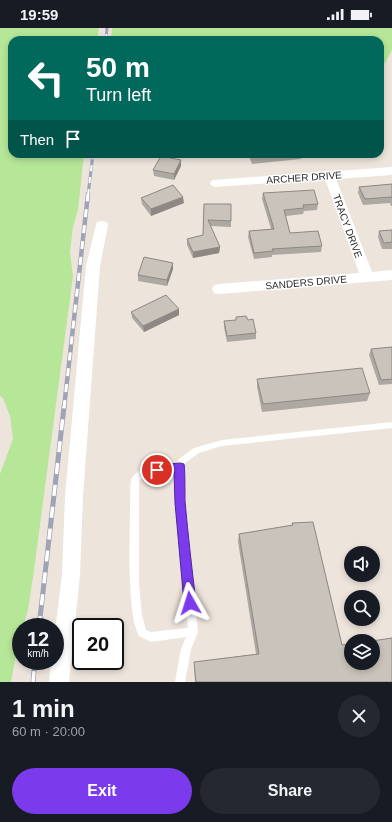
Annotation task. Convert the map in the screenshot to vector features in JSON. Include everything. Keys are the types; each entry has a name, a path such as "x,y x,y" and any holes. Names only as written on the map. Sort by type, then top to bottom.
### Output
{"street":[{"name":"ARCHER DRIVE","path":"216,183 392,171"},
{"name":"TRACY DRIVE","path":"329,175 367,277"},
{"path":"59,682 71,575 74,496 93,266 102,225"},
{"name":"SANDERS DRIVE","path":"219,289 392,275"}],"lane":[{"path":"180,682 186,649 193,632 178,477 182,461 197,450 222,443 392,425"},
{"path":"180,467 145,471 138,475 135,480 134,564 136,606 138,624 142,632 151,637 193,632"}],"green space":[{"path":"0,28 99,28 98,36 8,36 8,158 84,158 78,210 73,227 70,252 73,276 28,610 26,618 12,618 13,670 11,682 0,682 0,474 13,439 10,416 3,398 0,396"},
{"path":"112,28 392,28 392,50 384,63 384,36 111,36"}],"building":[{"path":"160,158 181,160 174,174 153,170"},
{"path":"392,184 392,198 365,199 359,187"},
{"path":"173,185 183,197 151,209 141,198"},
{"path":"314,190 318,204 303,205 304,208 284,210 290,233 318,231 322,246 272,249 273,251 254,253 249,231 274,229 263,193"},
{"path":"204,204 231,204 231,221 208,220 220,247 193,252 187,239 203,235"},
{"path":"392,230 392,242 384,243 379,231"},
{"path":"144,257 173,263 167,280 138,275"},
{"path":"166,295 179,309 143,326 131,312"},
{"path":"246,316 248,320 253,319 256,333 227,336 224,321 236,320 236,317"},
{"path":"392,347 392,379 381,380 371,349"},
{"path":"362,368 370,393 263,404 257,379"},
{"path":"313,522 342,645 344,645 344,670 380,670 380,640 392,638 392,682 196,682 194,662 259,654 239,534 293,525 292,523"}],"railway":[{"path":"106,36 107,28"},
{"path":"88,195 93,158"},
{"path":"64,408 88,194"},
{"path":"40,618 64,407"},
{"path":"33,682 34,670"}],"route":[{"path":"157,470 180,467 178,477 190,603"}]}
